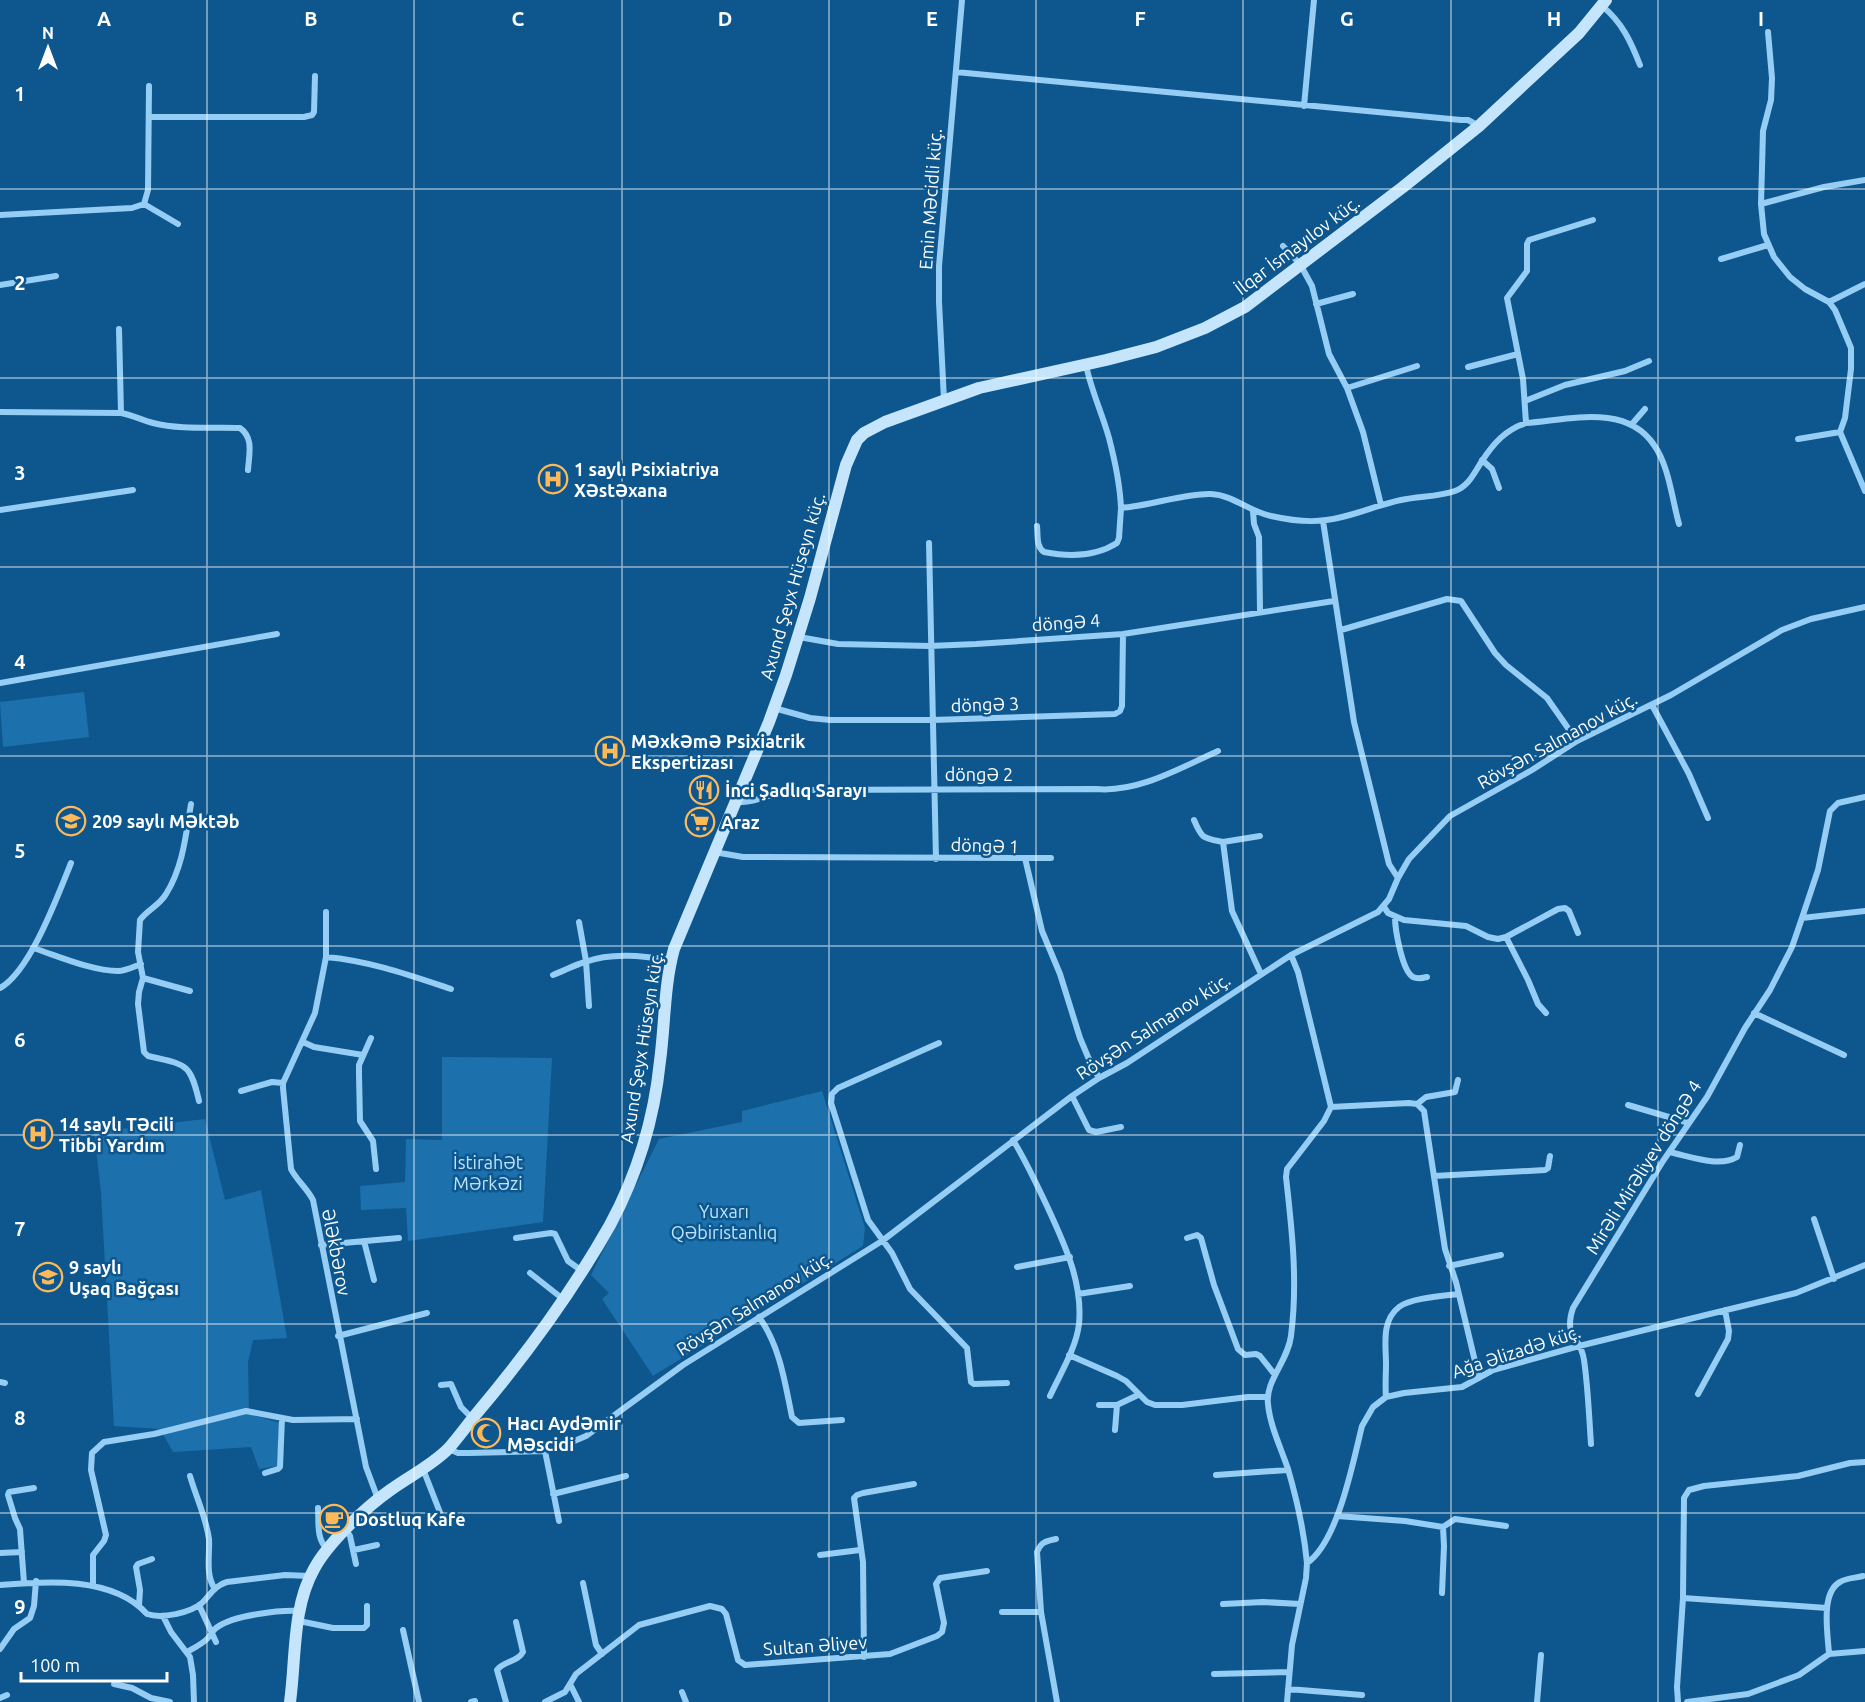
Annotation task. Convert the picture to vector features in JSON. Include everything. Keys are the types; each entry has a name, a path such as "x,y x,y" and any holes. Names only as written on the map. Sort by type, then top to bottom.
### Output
{"main road":[{"name":"İlqar İsmayılov küç.","path":"944,400 997,383 1086,365 1156,347 1233,315 1403,187 1479,126 1579,33 1604,3"},
{"name":"Axund Şeyx Hüseyn küç.","path":"290,1702 300,1616 310,1576 328,1550 378,1499 448,1448 522,1358 582,1271 627,1192 648,1134 660,1064 671,960 682,927 774,708 799,637 851,450 857,440 872,429 944,400"}],"street":[{"name":"Emin Məcidli küç.","path":"944,400 939,266 962,0"},
{"path":"1304,106 1314,0"},
{"path":"1604,3 1620,24 1640,65"},
{"path":"1768,32 1772,90 1763,131 1761,204 1764,234 1780,266 1790,277 1805,289 1829,302 1835,309 1851,348 1845,418 1840,432 1865,491"},
{"path":"956,72 1468,120 1479,126"},
{"path":"148,117 304,117 312,115 315,106 315,76"},
{"path":"144,204 148,190 149,86"},
{"path":"1761,204 1824,187 1865,180"},
{"path":"0,215 132,208 144,204 178,224"},
{"path":"1526,423 1518,354 1507,298 1527,272 1529,240 1593,220"},
{"path":"1721,259 1768,245"},
{"path":"1283,246 1300,264 1312,286 1329,354 1347,388 1363,432 1381,505"},
{"path":"0,285 56,276"},
{"path":"1829,302 1865,284"},
{"path":"1316,304 1353,294"},
{"path":"119,329 121,413"},
{"path":"1468,367 1518,354"},
{"path":"1525,401 1565,385 1625,371 1649,361"},
{"path":"1037,526 1038,545 1044,552 1073,556 1092,553 1117,543 1119,538 1121,508 1119,484 1109,439 1089,381 1086,365"},
{"path":"1347,388 1417,366"},
{"path":"1632,424 1645,409"},
{"path":"0,412 121,413 168,425 240,428 250,441 248,470"},
{"path":"1121,508 1210,494 1232,499 1253,511 1287,519 1323,521 1416,497 1460,490 1472,478 1482,460 1501,437 1515,426 1589,417 1607,418 1632,424 1655,445 1664,466 1679,524"},
{"path":"1798,440 1840,432"},
{"path":"1482,460 1492,469 1499,488"},
{"path":"0,510 133,490"},
{"path":"1253,511 1254,524 1259,537 1260,611"},
{"path":"1323,521 1354,722 1389,864 1398,878"},
{"path":"929,543 936,859"},
{"path":"1341,630 1447,599 1461,601 1495,653 1547,699 1577,741"},
{"name":"döngə 4","path":"799,637 838,645 930,646 1123,634 1335,601"},
{"name":"Rövşən Salmanov küç.","path":"448,1448 458,1453 544,1451 558,1448 586,1436 683,1365 882,1241 945,1195 1013,1140 1099,1078 1127,1063 1291,955 1368,919 1384,907 1409,859 1450,816 1532,770 1577,741 1685,688 1782,630 1811,619 1865,607"},
{"path":"0,683 277,634"},
{"name":"döngə 3","path":"774,708 810,718 830,720 932,720 1115,714 1122,706 1123,634"},
{"path":"1652,705 1689,774 1708,818"},
{"name":"döngə 2","path":"734,801 753,801 777,792 792,790 1111,790 1168,774 1218,751"},
{"name":"Mirəli Mirəliyev döngə 4","path":"1591,1444 1585,1362 1570,1328 1573,1308 1668,1152 1707,1096 1754,1013 1770,990 1792,947 1802,918 1818,870 1830,812 1838,803 1865,797"},
{"path":"192,804 181,861 174,879 160,902 140,920 138,946 143,978 138,1004 144,1052 148,1056 185,1066 194,1079 199,1101"},
{"path":"1194,820 1201,836 1207,839 1223,842 1260,836"},
{"path":"1223,842 1232,911 1261,974"},
{"name":"döngə 1","path":"714,852 743,857 1025,858 1042,931 1065,987 1080,1038 1099,1078"},
{"path":"1025,858 1051,858"},
{"path":"0,988 9,983 33,948 71,863"},
{"path":"1384,907 1395,917 1404,920 1466,926 1498,939 1558,909 1565,908 1569,911 1578,933"},
{"path":"1802,918 1865,910"},
{"path":"241,1091 272,1083 283,1083 303,1042 315,1013 326,957 326,912"},
{"path":"1395,917 1397,936 1406,968 1411,976 1427,977"},
{"path":"579,922 586,961 589,1006"},
{"path":"1506,937 1538,1004 1546,1013"},
{"path":"33,948 96,968 117,971 141,964"},
{"path":"1287,1702 1289,1672 1307,1563 1298,1504 1270,1414 1268,1397 1270,1384 1289,1349 1294,1256 1287,1168 1324,1122 1331,1107 1298,972 1291,955"},
{"path":"554,975 586,961 619,956 671,960"},
{"path":"326,957 382,966 451,989"},
{"path":"143,978 190,991"},
{"path":"1754,1013 1845,1055"},
{"path":"371,1038 359,1065 360,1121 373,1141 376,1169"},
{"path":"303,1042 314,1047 363,1055"},
{"path":"939,1043 837,1088 832,1094 831,1103 864,1210 882,1241 892,1252 910,1289 967,1348 971,1382 974,1384 1007,1383"},
{"path":"1331,1107 1417,1104 1426,1097 1455,1092 1458,1080"},
{"name":"Ələkbərov","path":"283,1083 291,1168 294,1176 308,1190 312,1200 366,1467 378,1499"},
{"path":"1072,1096 1089,1130 1096,1132 1121,1127"},
{"path":"1417,1104 1424,1111 1445,1249 1479,1378"},
{"path":"1628,1105 1689,1123"},
{"path":"1013,1140 1030,1170 1070,1257 1078,1294 1079,1326 1070,1355 1050,1396"},
{"path":"1668,1152 1720,1162 1730,1161 1737,1157 1740,1145"},
{"path":"1434,1176 1545,1170 1548,1168 1550,1156"},
{"path":"1814,1220 1834,1279"},
{"path":"516,1238 555,1234 568,1261 582,1271"},
{"path":"1187,1238 1197,1235 1201,1238 1214,1285 1238,1349 1245,1355 1260,1356 1275,1375"},
{"path":"321,1245 399,1238"},
{"path":"364,1241 374,1280"},
{"path":"1449,1266 1500,1255"},
{"path":"1017,1267 1070,1257"},
{"name":"Ağa Əlizadə küç.","path":"1386,1397 1462,1386 1493,1370 1579,1346 1796,1293 1865,1265"},
{"path":"530,1273 563,1299"},
{"path":"1078,1294 1130,1286"},
{"path":"1307,1563 1321,1550 1337,1516 1362,1426 1373,1407 1386,1397 1385,1340 1386,1328 1392,1316 1399,1307 1409,1302 1458,1294"},
{"path":"1698,1394 1728,1339 1729,1331 1725,1310"},
{"path":"338,1336 427,1313"},
{"path":"759,1317 774,1343 792,1418 795,1422 842,1420"},
{"path":"1070,1355 1126,1381 1147,1402 1164,1406 1268,1397"},
{"path":"441,1385 451,1384 461,1407 472,1418"},
{"path":"1099,1405 1117,1405 1138,1395"},
{"path":"1115,1430 1117,1405"},
{"path":"93,1586 93,1555 106,1535 91,1470 92,1453 95,1448 112,1440 154,1434 239,1412 252,1411 282,1418 357,1419"},
{"path":"265,1473 280,1467 282,1418"},
{"path":"544,1451 559,1521"},
{"path":"1678,1702 1683,1598 1683,1498 1689,1490 1704,1486 1798,1476 1850,1463 1865,1462"},
{"path":"423,1468 441,1515"},
{"path":"1216,1475 1288,1470"},
{"path":"190,1476 206,1525 209,1540 210,1579 215,1589"},
{"path":"553,1494 626,1476"},
{"path":"864,1657 864,1583 854,1498 857,1494 914,1484"},
{"path":"24,1582 20,1529 9,1492 34,1488"},
{"path":"318,1508 319,1534 322,1544 328,1550"},
{"path":"1337,1516 1405,1521 1443,1527 1455,1519 1506,1526"},
{"path":"1442,1593 1443,1527"},
{"path":"346,1530 350,1536 356,1564"},
{"path":"1056,1539 1044,1541 1037,1552 1041,1612 1057,1702"},
{"path":"354,1550 377,1545"},
{"path":"820,1555 860,1550"},
{"path":"0,1553 22,1552"},
{"path":"139,1605 140,1590 136,1567 152,1559"},
{"name":"Sultan Əliyev","path":"545,1702 560,1696 576,1674 639,1625 710,1606 722,1609 726,1614 738,1660 745,1665 897,1653 942,1632 944,1623 937,1580 987,1571"},
{"path":"0,1585 57,1581 93,1586 139,1605 147,1614 164,1616 199,1605 220,1584 285,1575 310,1576"},
{"path":"1829,1654 1827,1608 1830,1593 1839,1582 1863,1576"},
{"path":"0,1649 14,1629 30,1618 34,1606 36,1581"},
{"path":"584,1583 596,1645 602,1654"},
{"path":"1683,1598 1827,1608"},
{"path":"1223,1604 1263,1602 1300,1604"},
{"path":"199,1605 216,1642"},
{"path":"187,1652 202,1642 216,1628 237,1619 286,1611 333,1628 364,1628 367,1625 367,1606"},
{"path":"1002,1612 1041,1612"},
{"path":"164,1616 171,1632 187,1652 193,1675 194,1702"},
{"path":"506,1702 497,1670 499,1666 520,1656 523,1652 516,1622"},
{"path":"403,1630 419,1702"},
{"path":"1687,1702 1748,1694 1800,1675 1829,1654 1865,1651"},
{"path":"1537,1702 1541,1655"},
{"path":"1214,1674 1289,1672"},
{"path":"114,1684 132,1688 151,1698 170,1702"},
{"path":"570,1684 579,1702"},
{"path":"1288,1689 1362,1695"},
{"path":"682,1692 686,1702"}],"green space":[{"path":"84,692 89,737 3,747 0,702"},
{"name":"İstirahət Mərkəzi","path":"442,1057 552,1058 543,1222 408,1241 406,1208 361,1210 360,1186 405,1182 406,1139 442,1140"},
{"name":"Yuxarı Qəbiristanlıq","path":"822,1091 865,1228 863,1246 653,1376 602,1299 609,1293 591,1275 659,1139 742,1122 742,1111"},
{"path":"205,1119 225,1200 261,1190 287,1338 253,1340 248,1362 249,1414 280,1423 277,1466 259,1469 251,1447 173,1452 160,1429 114,1426 101,1192 94,1132"}],"place":[{"name":"1 saylı Psixiatriya Xəstəxana","path":"553,479"},
{"name":"Məxkəmə Psixiatrik Ekspertizası","path":"610,751"},
{"name":"İnci Şadlıq Sarayı","path":"704,790"},
{"name":"209 saylı Məktəb","path":"71,821"},
{"name":"Araz","path":"700,822"},
{"name":"14 saylı Təcili Tibbi Yardım","path":"38,1134"},
{"name":"9 saylı Uşaq Bağçası","path":"48,1277"},
{"name":"Hacı Aydəmir Məscidi","path":"486,1433"},
{"name":"Dostluq Kafe","path":"334,1519"}]}
